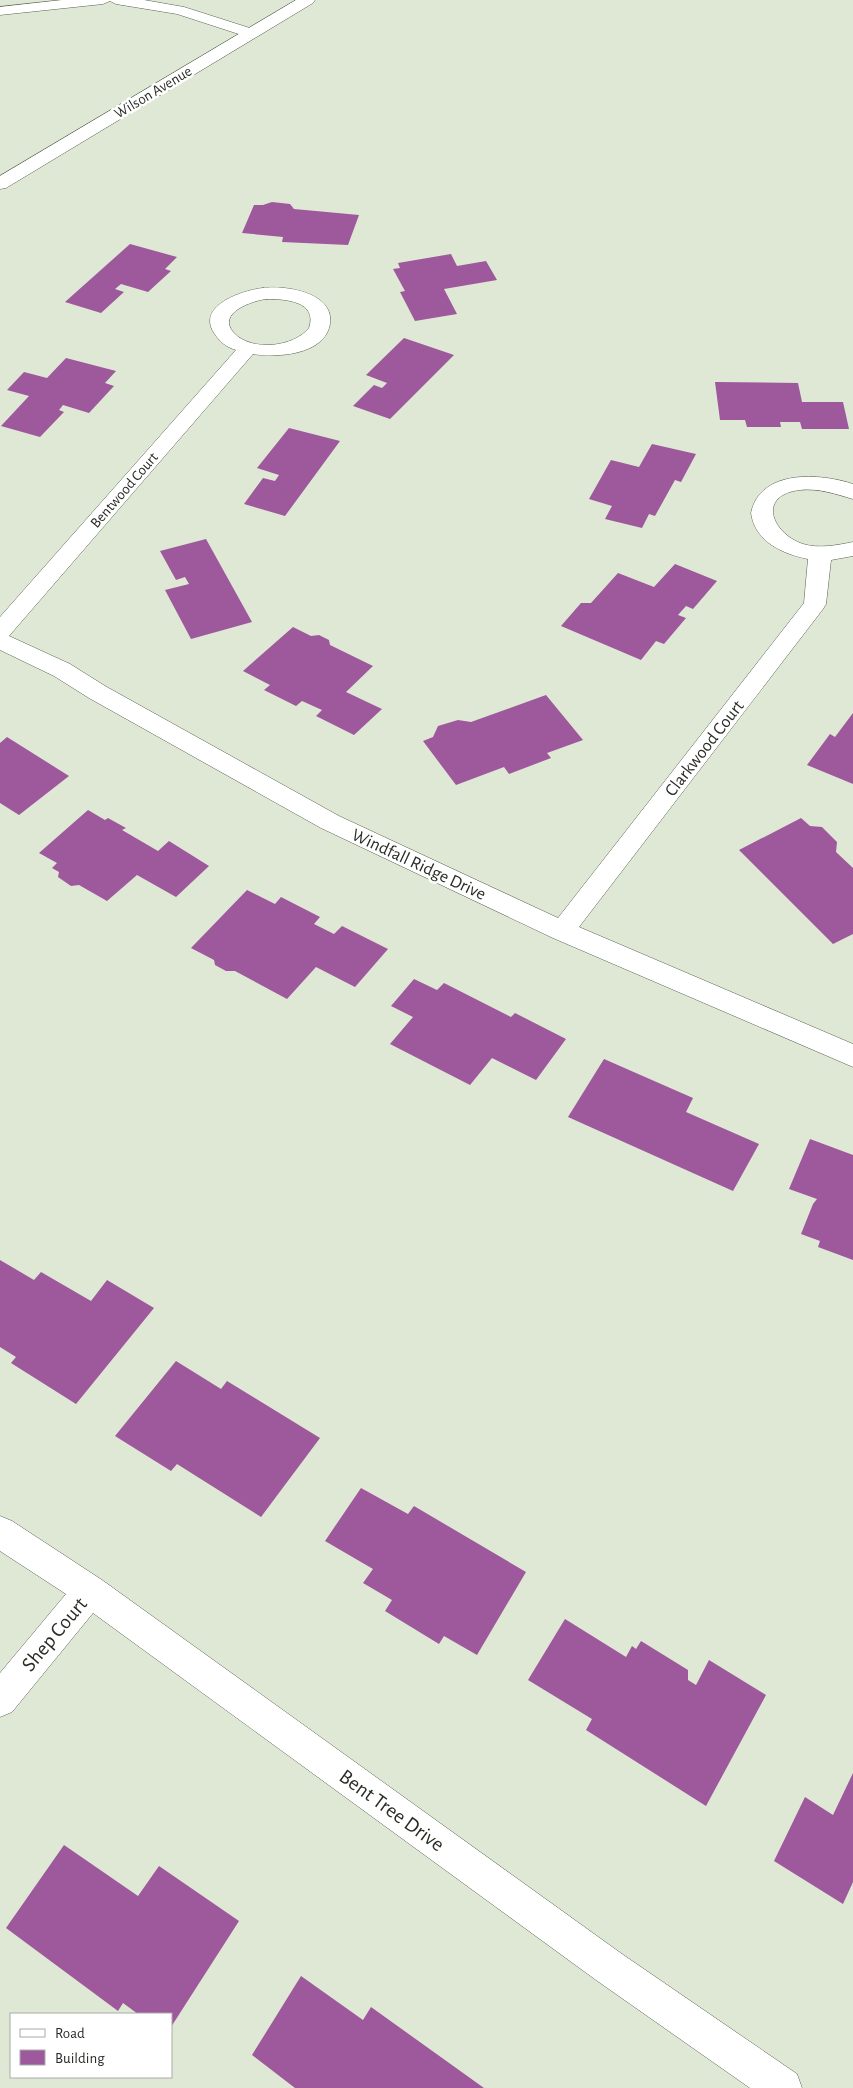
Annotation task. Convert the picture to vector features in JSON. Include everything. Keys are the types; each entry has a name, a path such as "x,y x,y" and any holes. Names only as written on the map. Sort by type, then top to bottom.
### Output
{"street":[{"name":"Wilson Avenue","path":"0,184 307,0"},
{"path":"267,293 283,293 298,296 310,302 318,311 321,320 318,330 304,342 281,349 264,350 248,348 234,343 225,335 220,326 221,317 227,308 237,301 267,293"},
{"name":"Bentwood Court","path":"0,632 248,348"},
{"path":"853,492 822,483 804,483 781,489 766,502 762,512 765,524 772,535 785,544 820,554 840,553 853,549"},
{"name":"Clarkwood Court","path":"562,931 815,604 820,554"},
{"name":"Windfall Ridge Drive","path":"0,642 62,670 97,692 330,822 562,931 853,1056"},
{"name":"Bent Tree Drive","path":"0,1532 90,1591 609,1966 783,2088"},
{"name":"Shep Court","path":"0,1700 90,1591"}],"lane":[{"path":"0,11 104,0"},
{"path":"116,0 179,10 251,33"}],"building":[{"path":"272,202 290,204 294,209 359,215 348,245 282,242 283,237 242,233 254,205"},
{"path":"130,244 177,257 165,269 171,271 148,292 121,284 115,289 124,292 101,313 65,302"},
{"path":"451,254 457,266 486,261 497,280 444,289 457,314 415,321 400,292 405,291 393,269 400,268 398,263"},
{"path":"404,338 454,355 390,419 353,406 374,385 382,388 387,383 366,375"},
{"path":"66,358 116,371 105,383 114,386 89,413 63,405 59,410 64,412 40,437 1,426 29,396 7,390 24,372 47,378"},
{"path":"715,382 798,383 802,402 843,402 849,429 802,429 800,422 780,422 781,427 747,427 745,420 720,420"},
{"path":"289,428 340,441 285,516 244,504 263,478 275,481 279,475 257,468"},
{"path":"652,444 696,454 681,482 675,480 655,516 649,514 642,528 605,519 612,506 589,499 611,460 639,467"},
{"path":"206,539 252,622 191,639 165,590 189,584 185,577 176,580 160,551"},
{"path":"675,564 717,581 693,609 686,606 678,615 686,618 664,644 656,641 641,660 561,626 581,603 591,603 618,573 654,587"},
{"path":"293,627 311,636 319,635 329,640 330,645 373,666 346,692 382,709 354,735 316,716 322,710 302,701 296,706 264,690 270,685 243,671"},
{"path":"546,695 583,740 547,753 551,758 509,774 504,767 456,785 423,741 433,737 438,726 458,720 471,722"},
{"path":"853,713 853,784 807,765 830,734 835,737"},
{"path":"7,737 69,776 19,815 0,803 0,743"},
{"path":"88,810 105,820 108,818 126,828 122,830 158,851 169,841 209,866 176,897 137,875 107,901 79,885 71,886 58,877 59,872 52,868 57,863 39,853"},
{"path":"801,818 810,826 822,827 837,842 836,852 853,868 853,934 833,944 739,850"},
{"path":"247,890 275,904 281,897 320,917 314,924 334,934 342,926 388,949 355,987 316,967 287,999 235,971 226,971 215,965 214,960 191,948"},
{"path":"414,979 437,990 444,983 511,1017 515,1013 566,1039 536,1080 492,1058 470,1085 390,1044 413,1017 391,1006"},
{"path":"604,1059 693,1098 686,1112 759,1144 733,1191 568,1117"},
{"path":"810,1139 853,1155 853,1260 818,1247 820,1241 801,1234 813,1204 817,1199 789,1189"},
{"path":"0,1260 34,1280 41,1272 91,1301 107,1280 154,1308 76,1404 11,1363 16,1357 0,1347"},
{"path":"176,1361 221,1389 227,1381 320,1438 261,1517 177,1464 171,1471 115,1436"},
{"path":"361,1488 408,1514 414,1506 526,1572 477,1655 444,1636 439,1644 385,1611 392,1600 363,1583 373,1569 325,1541"},
{"path":"565,1619 626,1657 632,1646 636,1649 641,1641 688,1670 688,1680 696,1685 709,1660 766,1695 706,1806 586,1730 592,1719 528,1680"},
{"path":"853,1773 853,1882 843,1904 774,1861 805,1797 833,1815"},
{"path":"64,1845 138,1896 159,1866 239,1921 172,2025 172,2013 137,2013 123,2003 118,2011 6,1928"},
{"path":"301,1976 363,2020 371,2007 484,2088 295,2088 252,2055"}]}
